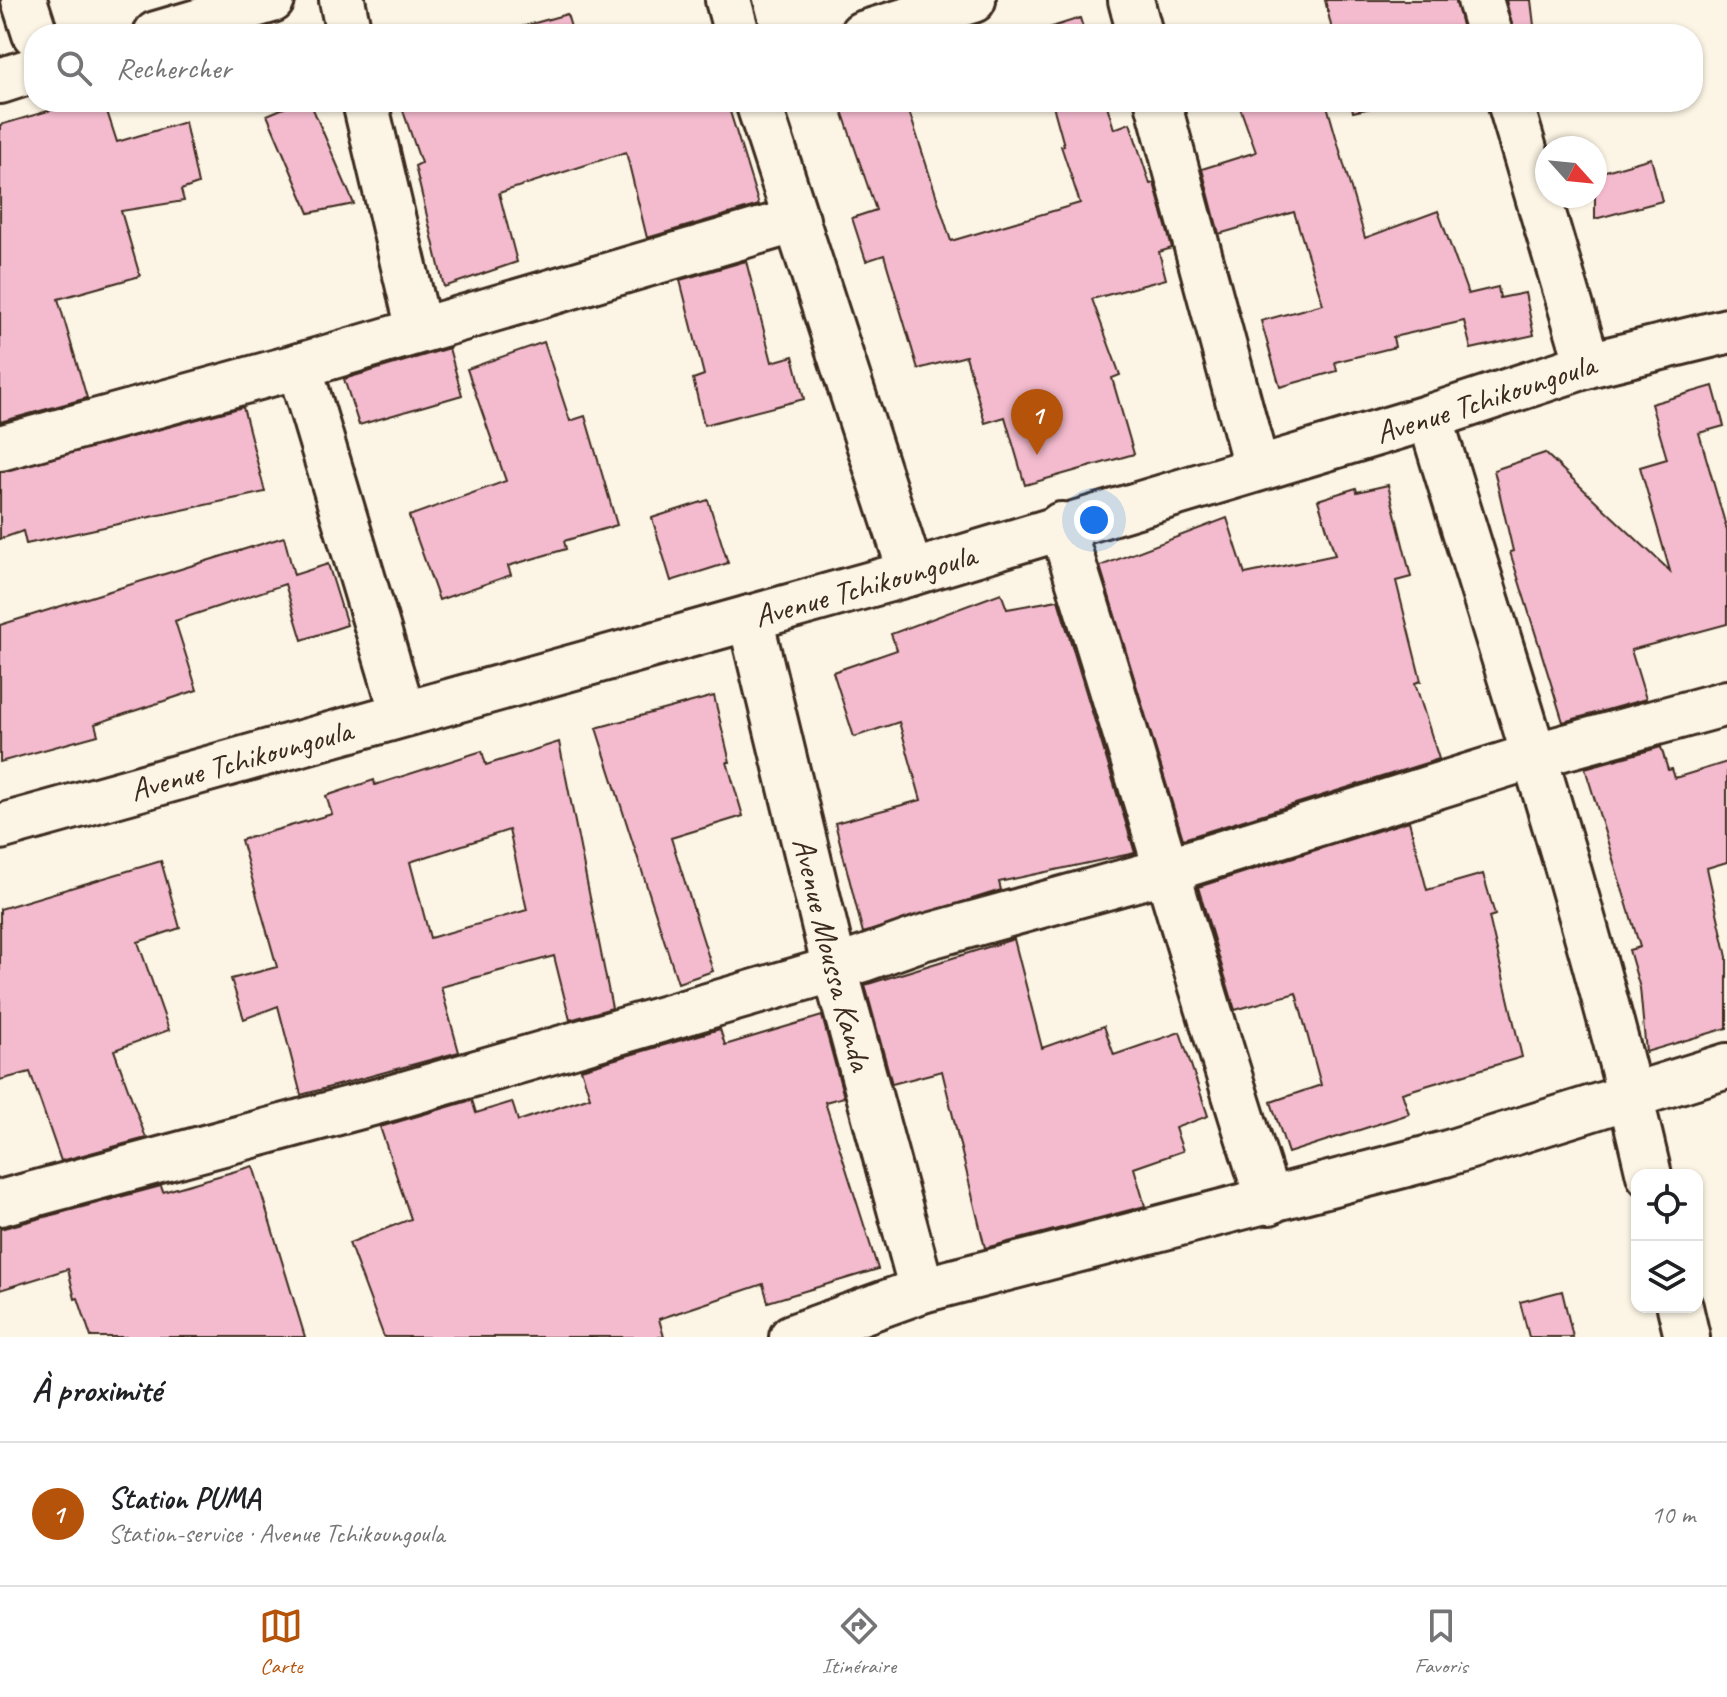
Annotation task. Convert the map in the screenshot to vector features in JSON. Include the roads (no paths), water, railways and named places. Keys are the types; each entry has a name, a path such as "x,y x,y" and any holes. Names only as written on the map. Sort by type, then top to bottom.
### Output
{"street":[{"path":"24,0 32,24"},
{"path":"190,24 272,0"},
{"path":"342,0 347,24"},
{"path":"728,0 734,24"},
{"path":"895,24 973,0"},
{"path":"1131,0 1137,24"},
{"path":"1480,0 1487,24"},
{"path":"0,81 24,73"},
{"path":"367,112 419,330"},
{"path":"761,112 911,573"},
{"path":"1161,112 1256,466"},
{"path":"1513,112 1588,365"},
{"path":"0,448 299,366 797,220"},
{"name":"Avenue Tchikoungoula","path":"0,827 911,573 1256,466 1430,417 1588,365 1727,331"},
{"path":"299,366 403,713"},
{"path":"1430,417 1533,756 1631,1095 1648,1169"},
{"path":"1061,525 1168,870 1208,1013 1269,1202"},
{"name":"Avenue Moussa Kanda","path":"750,618 835,969 922,1290"},
{"path":"0,1203 394,1097 835,969 922,938 1168,870 1533,756 1727,703"},
{"path":"792,1337 922,1290 1445,1154 1727,1066"},
{"path":"1681,1313 1687,1337"}],"place":[{"name":"Station PUMA","path":"1037,455"}]}
